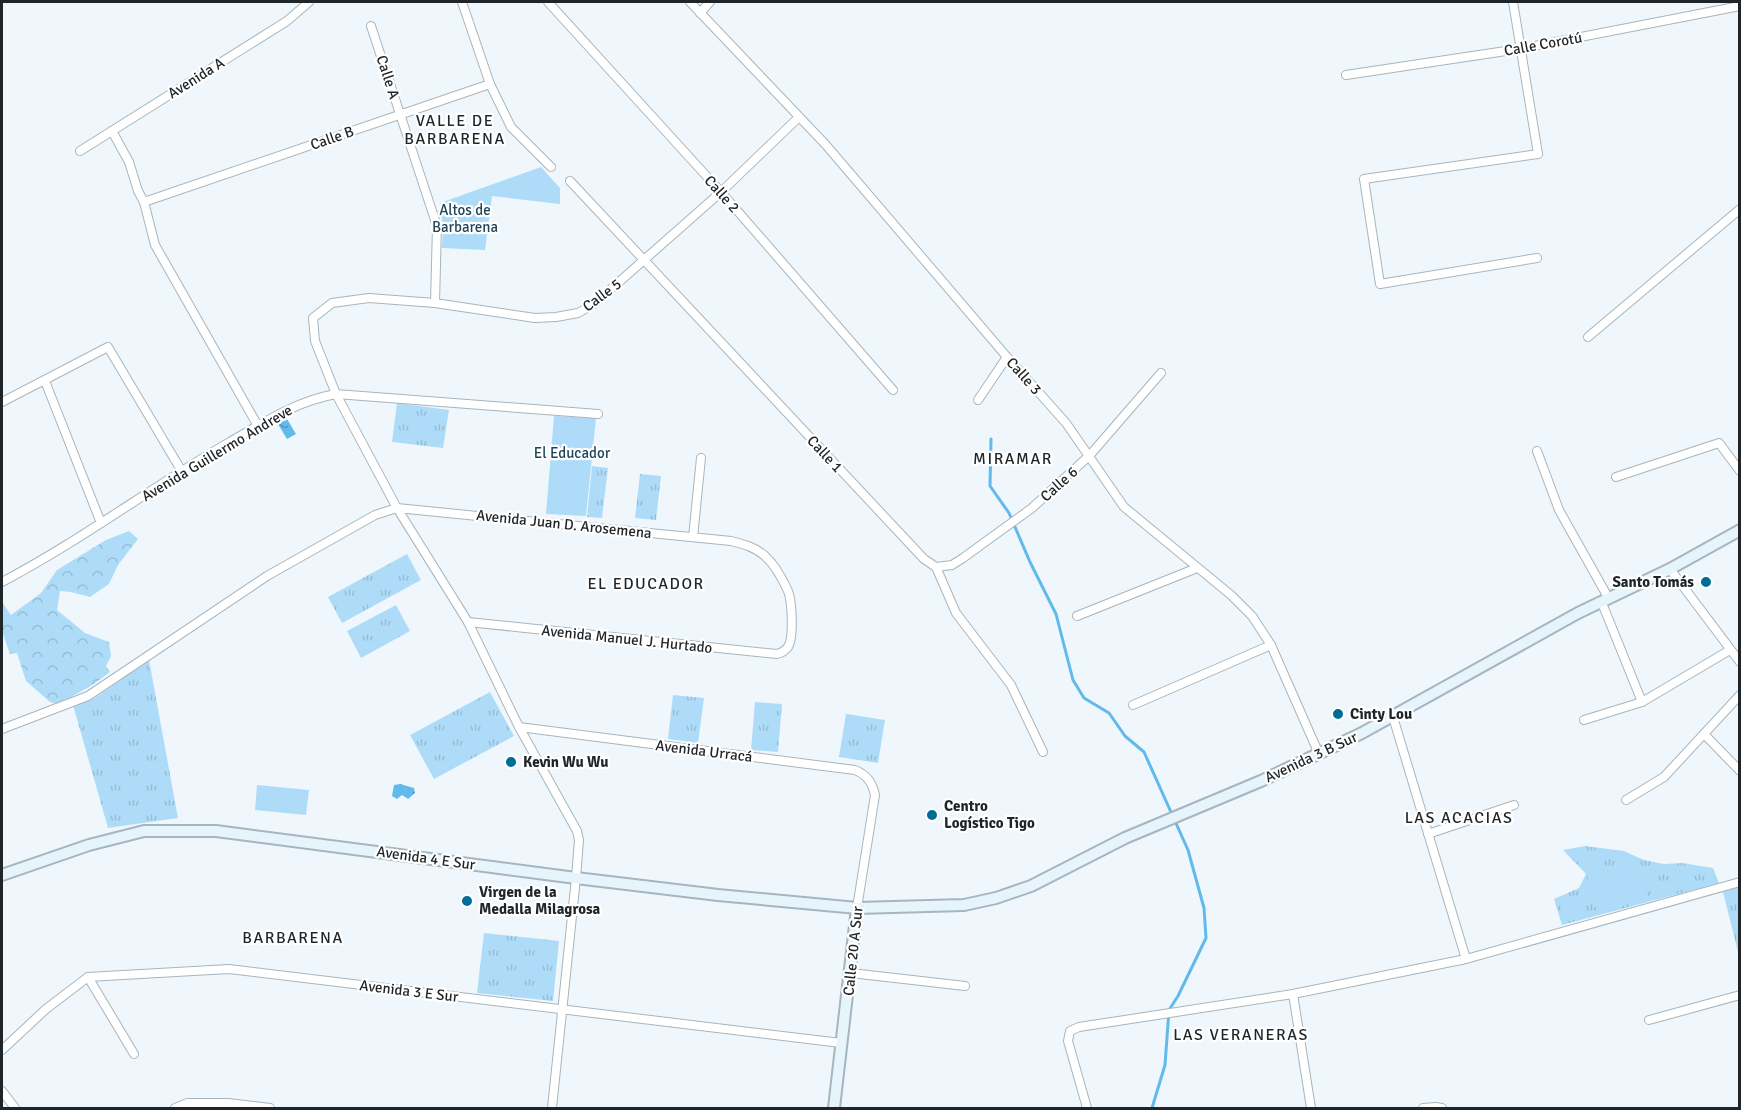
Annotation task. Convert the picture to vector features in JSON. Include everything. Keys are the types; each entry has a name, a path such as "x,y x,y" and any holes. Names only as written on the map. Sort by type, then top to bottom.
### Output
{"street":[{"name":"Avenida A","path":"80,151 288,21 309,2"},
{"path":"462,2 490,84 511,127 551,167"},
{"name":"Calle 2","path":"548,2 721,192 892,390"},
{"name":"Calle 3","path":"690,2 826,145 1006,357 1066,423 1124,507 1231,595 1252,616 1271,645 1319,754"},
{"path":"700,13 710,2"},
{"path":"1513,2 1538,154 1364,179 1380,284 1537,258"},
{"name":"Calle Corotú","path":"1346,75 1519,49 1740,6"},
{"name":"Calle A","path":"371,26 437,226 435,303"},
{"name":"Calle B","path":"144,202 490,84"},
{"name":"Calle 5","path":"336,394 315,341 313,318 332,303 369,298 435,303 535,318 556,317 578,312 594,304 721,192 800,117"},
{"path":"112,130 129,162 144,202 155,245 258,426"},
{"name":"Calle 1","path":"570,181 924,559 936,567 956,613 1011,685 1043,752"},
{"path":"1588,337 1740,210"},
{"path":"2,402 108,347 181,470"},
{"path":"978,400 1006,357"},
{"name":"Calle 6","path":"936,567 952,565 1020,517 1090,455 1161,373"},
{"path":"45,381 101,523"},
{"path":"336,394 397,508 468,622 519,727 577,831 579,840 576,878 552,1108"},
{"name":"Avenida Guillermo Andreve","path":"2,582 34,566 181,470 258,426 314,398 336,394 598,414"},
{"path":"1616,477 1719,443 1740,471"},
{"path":"1537,451 1559,510 1605,601 1642,702"},
{"path":"693,537 700,458"},
{"path":"2,729 88,696 267,576 375,515 397,508"},
{"name":"Avenida Juan D. Arosemena","path":"397,508 731,541 750,546 765,556 788,592 792,605 790,642 785,650"},
{"name":"Avenida 3 B Sur","path":"857,908 964,906 1031,886 1115,843 1261,781 1393,717 1453,681 1578,613 1670,569 1740,530"},
{"path":"1077,616 1197,568"},
{"path":"1670,569 1740,662"},
{"name":"Avenida Manuel J. Hurtado","path":"468,622 772,654 785,650"},
{"path":"1133,705 1271,645"},
{"path":"1584,720 1642,702 1730,650"},
{"path":"1626,800 1664,777 1740,695"},
{"path":"1393,717 1466,959"},
{"name":"Avenida Urracá","path":"519,727 855,770 869,779 874,795"},
{"path":"1704,734 1740,771"},
{"name":"Calle 20 A Sur","path":"834,1108 857,908 874,795"},
{"path":"1428,834 1514,805"},
{"name":"Avenida 4 E Sur","path":"2,875 88,845 144,831 238,833 576,878 857,908"},
{"path":"1087,1108 1068,1041 1070,1031 1079,1026 1293,994 1466,959 1740,882"},
{"name":"Avenida 3 E Sur","path":"88,977 229,969 842,1043"},
{"path":"851,974 965,986"},
{"path":"2,1050 46,1009 88,977 134,1054"},
{"path":"1293,994 1311,1108"},
{"path":"1649,1020 1740,994"},
{"path":"2,1091 15,1108"},
{"path":"174,1108 187,1102 228,1103 270,1108"},
{"path":"1422,1108 1442,1108"}],"green space":[{"name":"Altos de Barbarena","path":"541,167 560,188 560,204 492,196 485,250 442,248 443,227 440,203"},
{"path":"397,403 449,410 443,448 392,442"},
{"name":"El Educador","path":"554,416 596,418 586,516 546,514"},
{"path":"592,466 608,468 602,518 587,517"},
{"path":"640,474 661,476 656,520 635,518"},
{"path":"129,531 138,539 118,565 109,584 90,597 60,591 57,610 85,633 109,642 111,656 106,666 110,672 91,686 58,704 50,702 26,681 17,653 10,654 2,631 2,602 11,615 41,593 57,570 106,540"},
{"path":"407,554 421,580 342,623 328,597"},
{"path":"396,605 410,631 361,658 347,631"},
{"path":"149,660 178,818 108,828 73,705 95,698"},
{"path":"490,692 514,736 434,779 410,735"},
{"path":"673,695 704,698 698,743 668,739"},
{"path":"755,702 782,704 778,752 751,750"},
{"path":"846,714 885,720 878,763 839,757"},
{"path":"257,785 309,790 306,815 255,810"},
{"path":"1585,846 1624,851 1644,860 1664,864 1682,863 1713,868 1719,883 1562,925 1554,899 1579,888 1586,874 1563,850"},
{"path":"1640,864 1647,895 1595,907 1587,876"},
{"path":"1740,887 1739,956 1723,892"},
{"path":"484,933 559,941 553,1001 477,993"}],"water":[{"path":"287,419 296,434 287,439 278,424"},
{"path":"400,784 414,788 415,793 408,799 402,795 397,799 392,796 394,785"}],"waterway":[{"path":"991,439 990,486 1009,513 1056,614 1073,680 1084,698 1109,713 1125,736 1144,752 1188,850 1204,908 1206,938 1169,1010 1165,1065 1152,1108"}],"place":[{"name":"Santo Tomás","path":"1706,582"},
{"name":"Cinty Lou","path":"1338,714"},
{"name":"Kevin Wu Wu","path":"511,762"},
{"name":"Centro Logístico Tigo","path":"932,815"},
{"name":"Virgen de la Medalla Milagrosa","path":"467,901"}],"district":[{"name":"VALLE DE BARBARENA","path":"455,130"},
{"name":"MIRAMAR","path":"1013,459"},
{"name":"EL EDUCADOR","path":"646,584"},
{"name":"LAS ACACIAS","path":"1459,818"},
{"name":"BARBARENA","path":"293,938"},
{"name":"LAS VERANERAS","path":"1241,1035"}]}
